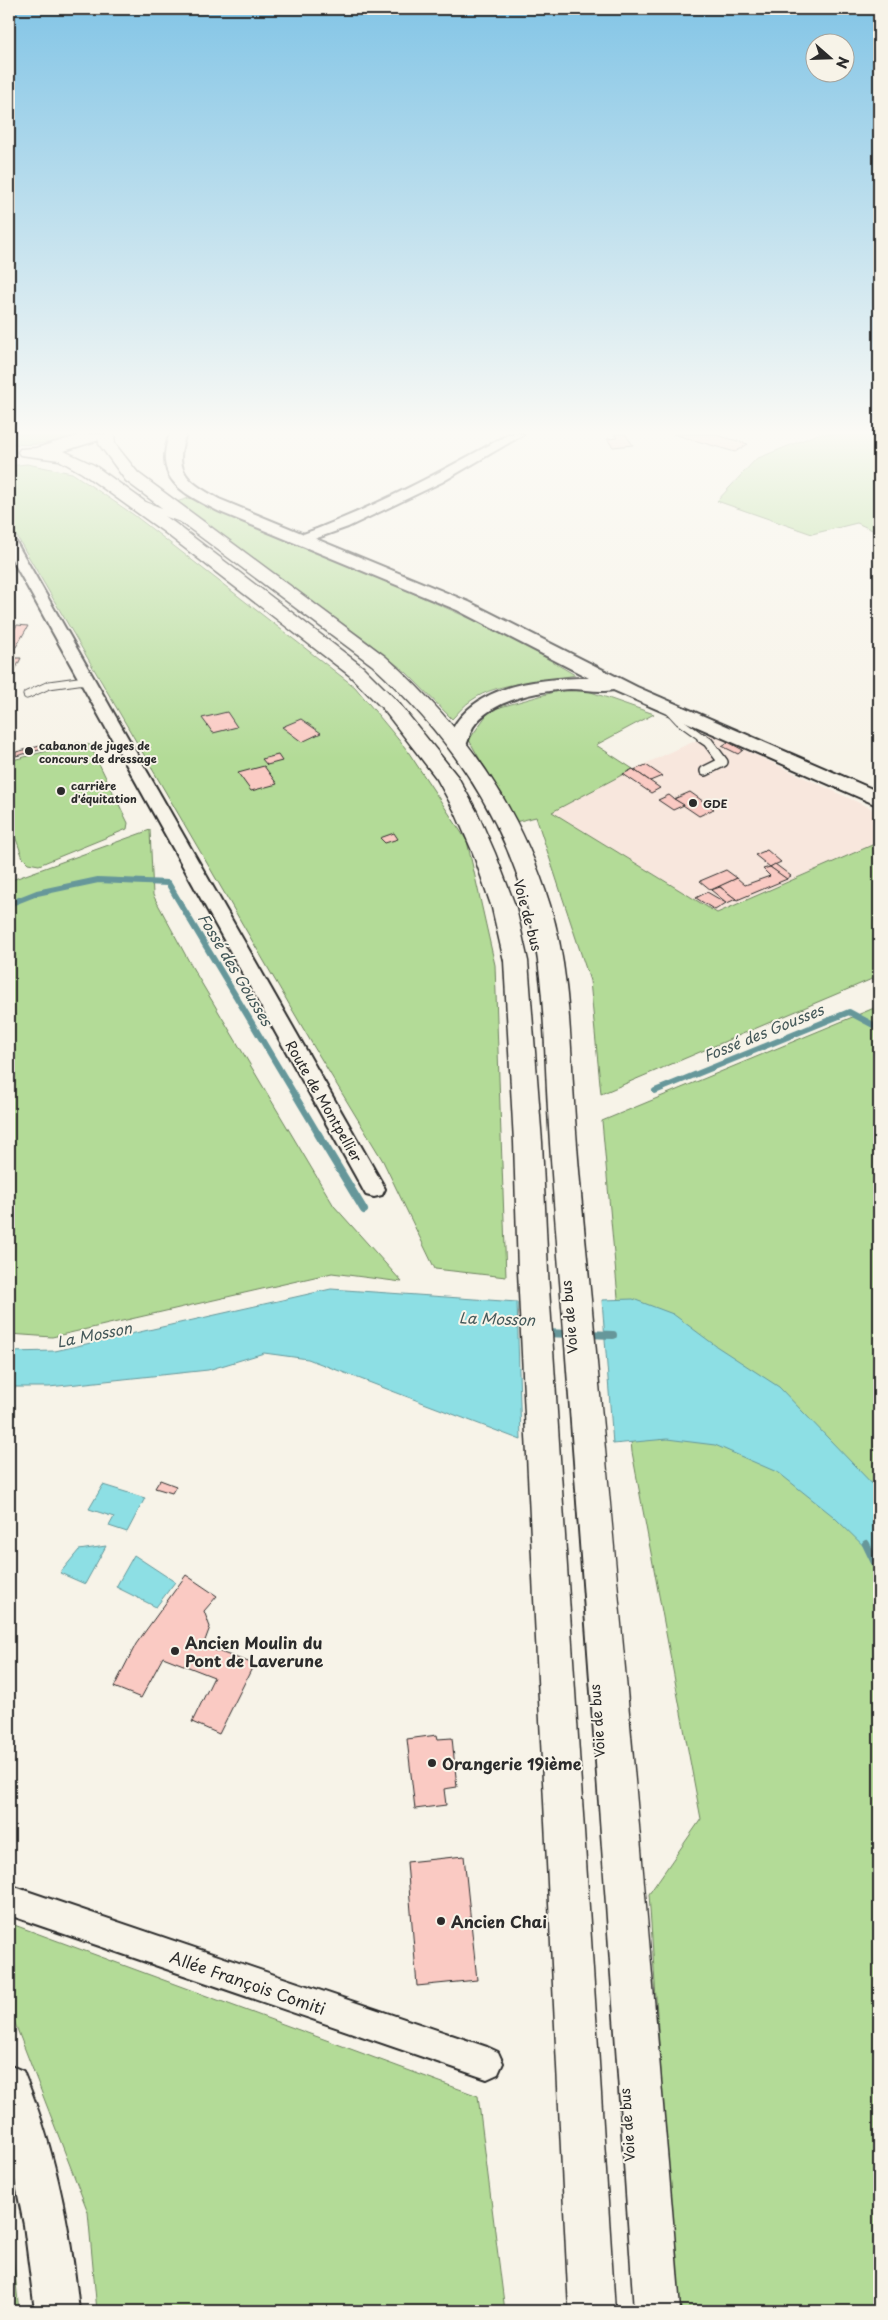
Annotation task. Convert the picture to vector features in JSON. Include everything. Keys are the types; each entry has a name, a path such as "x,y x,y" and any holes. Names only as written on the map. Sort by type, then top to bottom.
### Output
{"main road":[{"path":"187,542 356,671 390,705 447,777 466,812 484,853 504,908 516,961 528,1142 533,1272 572,1460 657,2311"},
{"path":"221,542 379,661 415,694 457,744 488,788 507,823 529,876 539,907 553,982 570,1271 572,1460 592,2311"}],"street":[{"name":"Route de Montpellier","path":"9,542 85,680 374,1189"},
{"path":"311,542 464,606 586,675 630,691 879,800"},
{"path":"457,744 459,733 467,718 478,708 503,697 536,688 570,683 586,675"},
{"name":"Allée François Comiti","path":"9,1900 487,2063"},
{"path":"9,2085 23,2122 45,2212 57,2311"}],"lane":[{"path":"214,542 382,670 414,702 455,752 473,778 505,844"},
{"path":"28,695 49,685 85,680"},
{"path":"665,706 678,721 708,742 723,762 705,771"},
{"name":"Voie de bus","path":"535,932 536,941"},
{"name":"Voie de bus","path":"548,1053 570,1271"},
{"path":"572,1460 592,1652"}],"shaded area":[{"path":"710,734 879,812 879,842 717,913 552,812 623,774"}],"green space":[{"path":"20,542 169,542 355,687 407,750 467,841 495,965 506,1277 435,1269 383,1161 314,1047"},
{"path":"231,542 299,542 509,636 575,675 495,689 469,702 452,719 407,673 364,639"},
{"path":"561,690 588,691 654,714 596,745 633,769 552,812 717,913 879,842 879,976 601,1094 590,981 536,817 515,822 469,740 490,710"},
{"name":"carrière d'équitation","path":"78,743 90,745 128,823 127,829 39,865 28,863 23,858 9,820 9,761"},
{"path":"150,830 153,895 192,967 334,1206 402,1282 332,1273 52,1337 9,1334 9,881"},
{"path":"879,1006 879,2311 677,2311 649,1894 701,1819 632,1452 602,1121"},
{"path":"9,1923 478,2096 505,2311 97,2311 88,2212 9,2008"},
{"path":"9,2217 19,2311 9,2311"}],"water":[{"path":"331,1289 517,1302 521,1440 308,1359 264,1353 208,1370 49,1387 9,1387 9,1352 55,1351"},
{"path":"633,1299 673,1314 716,1346 779,1387 879,1491 879,1561 833,1516 779,1473 715,1445 667,1439 613,1444 602,1300"},
{"path":"103,1485 145,1498 127,1532 109,1526 114,1517 89,1509"},
{"path":"106,1546 85,1584 60,1573 79,1550"},
{"path":"134,1555 175,1582 156,1607 116,1587"}],"building":[{"path":"17,625 28,626 16,647 9,647 9,639"},
{"path":"9,658 21,658 12,676 9,676"},
{"path":"227,712 237,727 213,733 202,718"},
{"path":"301,719 321,733 302,742 282,727"},
{"path":"728,742 743,750 738,754 722,746"},
{"name":"cabanon de juges de concours de dressage","path":"40,746 43,749 16,756 16,752"},
{"path":"278,755 282,761 267,765 262,759"},
{"path":"646,765 662,776 650,781 634,770"},
{"path":"264,766 277,784 251,791 238,773"},
{"path":"633,769 660,788 651,793 623,774"},
{"path":"690,792 714,809 699,816 674,799"},
{"path":"669,795 684,805 673,810 658,800"},
{"path":"394,833 398,839 385,843 380,838"},
{"path":"767,850 781,862 770,867 755,855"},
{"path":"775,864 791,876 786,879 770,867"},
{"path":"770,867 787,879 737,900 719,886 737,878 745,885 770,876 763,869"},
{"path":"726,870 737,878 711,890 700,881"},
{"path":"720,887 736,899 727,903 711,890"},
{"path":"707,892 726,903 715,910 696,898"},
{"path":"160,1480 176,1486 172,1493 155,1488"},
{"name":"Ancien Moulin du Pont de Laverune","path":"186,1575 217,1596 204,1611 210,1627 203,1646 254,1664 219,1734 192,1722 214,1677 163,1657 141,1698 114,1687 136,1644"},
{"name":"Orangerie 19ième","path":"437,1735 438,1739 452,1738 457,1787 444,1789 446,1805 415,1809 407,1739"},
{"name":"Ancien Chai","path":"464,1856 477,1980 417,1986 407,1862"}],"waterway":[{"name":"Fossé des Gousses","path":"9,904 37,893 98,880 168,883 319,1135"},
{"name":"Fossé des Gousses","path":"655,1091 849,1012 879,1028"},
{"name":"Fossé des Gousses","path":"318,1134 364,1210"},
{"name":"La Mosson","path":"544,1333 573,1334"},
{"name":"La Mosson","path":"586,1334 613,1335"},
{"name":"La Mosson","path":"866,1544 879,1571"}],"place":[{"name":"cabanon de juges de concours de dressage","path":"29,751"},
{"name":"carrière d'équitation","path":"61,791"},
{"name":"GDE","path":"693,803"},
{"name":"Ancien Moulin du Pont de Laverune","path":"175,1651"},
{"name":"Orangerie 19ième","path":"432,1763"},
{"name":"Ancien Chai","path":"441,1921"}]}
